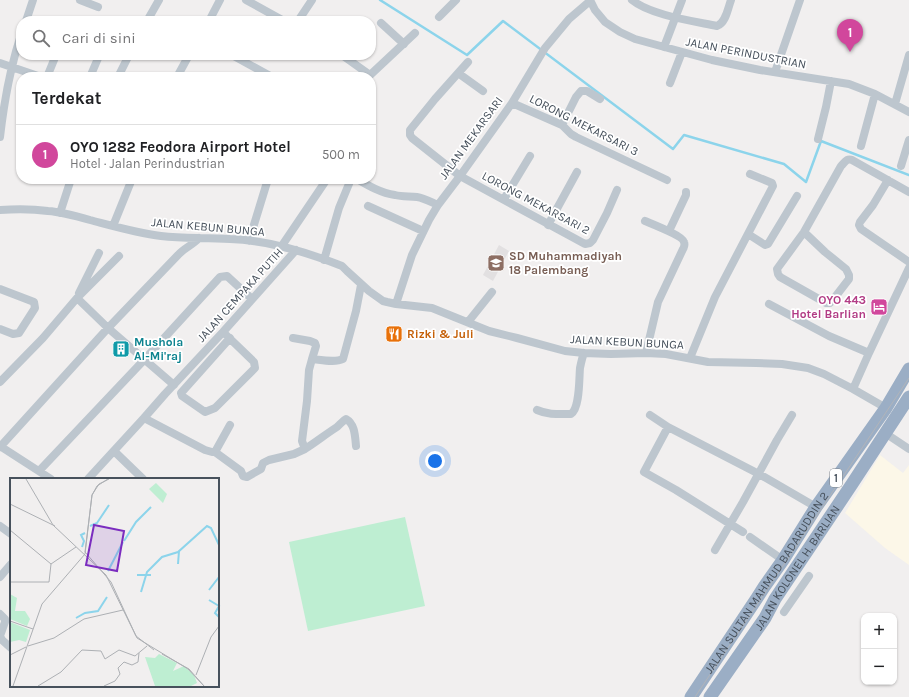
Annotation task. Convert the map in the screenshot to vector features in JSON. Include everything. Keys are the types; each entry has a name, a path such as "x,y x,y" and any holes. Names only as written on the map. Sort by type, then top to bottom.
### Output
{"highway":[{"name":"JALAN SULTAN MAHMUD BADARUDDIN 2","path":"691,697 762,589 783,560 816,507 886,408 909,369"},
{"name":"JALAN KOLONEL H. BARLIAN","path":"710,697 765,618 775,597 909,397"},
{"name":"JALAN KOLONEL H. BARLIAN","path":"682,697 744,604 753,594 762,589"},
{"name":"JALAN SULTAN MAHMUD BADARUDDIN 2","path":"703,697 738,644 775,597"}],"street":[{"path":"28,16 33,0"},
{"path":"80,0 98,7"},
{"path":"150,16 159,0"},
{"path":"211,16 220,0"},
{"path":"246,0 275,16"},
{"path":"301,16 312,0"},
{"path":"439,16 456,0"},
{"path":"664,47 682,0"},
{"path":"635,1 649,10 675,18 719,26 723,22 731,0"},
{"path":"775,72 800,0"},
{"name":"JALAN PERINDUSTRIAN","path":"590,1 605,22 620,32 635,39 712,60 760,70 849,84 874,94 909,112"},
{"name":"JALAN MEKARSARI","path":"396,304 412,255 423,231 438,205 512,103 543,52 569,19 590,1"},
{"path":"381,23 404,44"},
{"path":"373,72 415,33"},
{"path":"0,137 3,94 16,49"},
{"path":"670,83 682,52"},
{"path":"895,104 909,55"},
{"path":"49,72 54,60"},
{"path":"92,72 97,60"},
{"path":"120,72 126,60"},
{"path":"180,72 186,60"},
{"path":"241,60 263,72"},
{"path":"348,60 364,72"},
{"path":"468,62 458,73 483,91"},
{"path":"0,63 26,72"},
{"name":"LORONG MEKARSARI 2","path":"458,73 410,130 410,135 460,176 585,244 590,244 607,213 617,190"},
{"path":"818,139 831,81"},
{"path":"562,125 576,97 581,91 586,91 600,99"},
{"path":"861,146 874,94"},
{"name":"LORONG MEKARSARI 3","path":"512,103 562,125 576,137 667,180"},
{"path":"901,166 909,140"},
{"path":"504,199 530,156"},
{"path":"804,232 846,269 848,274 849,279 830,302 826,302 812,295 780,277 777,269 804,232 841,166 846,160 850,159 909,192"},
{"path":"548,225 577,172"},
{"path":"690,358 715,297 773,186 772,184 750,174"},
{"path":"888,180 873,206 860,222 860,227 909,262"},
{"path":"60,213 69,184"},
{"path":"113,226 130,184"},
{"path":"249,241 266,184"},
{"path":"281,247 324,184"},
{"path":"324,260 349,184"},
{"path":"366,184 388,194 401,197 418,197 438,205"},
{"path":"669,231 686,192"},
{"path":"748,234 765,245 768,244 797,196"},
{"path":"368,206 423,231"},
{"name":"JALAN KEBUN BUNGA","path":"0,210 49,211 161,236 231,239 296,250 342,266 362,285 383,301 432,308 489,331 565,351 612,354 666,354 715,362 782,364 808,368 852,388 886,408"},
{"path":"645,221 669,231 683,240 685,244 658,302 646,353"},
{"path":"182,251 187,238"},
{"path":"50,478 0,447 108,328 182,251 191,246 199,238"},
{"name":"JALAN CEMPAKA PUTIH","path":"89,478 296,250"},
{"path":"77,298 99,253"},
{"path":"0,382 42,338 77,298 119,256"},
{"path":"852,388 909,268"},
{"path":"39,471 220,277 227,276 252,299"},
{"path":"312,359 337,361 343,359 362,285"},
{"path":"0,289 34,302 35,308 19,333 13,334 0,329"},
{"path":"468,322 492,292"},
{"path":"77,298 108,328 174,386"},
{"path":"769,304 829,336 869,353"},
{"path":"223,332 230,338 254,362 255,368 215,408 205,412 182,396 181,393 230,338"},
{"path":"293,338 310,341 315,343 316,346 309,370 302,441 305,449"},
{"path":"537,410 551,414 571,414 573,412 576,408 579,392 580,368 584,353"},
{"path":"650,415 668,427 758,474 816,507"},
{"path":"715,550 792,415"},
{"path":"144,418 205,450 213,452 241,471 244,476 247,477 261,469 263,463 269,460 294,454 305,449 345,419 351,422 356,446"},
{"path":"213,452 230,425"},
{"path":"668,427 644,472 730,524 783,560"},
{"path":"885,433 909,449"},
{"path":"114,451 142,478"},
{"path":"0,526 10,533"},
{"path":"2,573 10,565"},
{"path":"784,612 809,576"},
{"path":"775,597 792,600"},
{"path":"0,614 5,619 0,636 10,647"}],"shaded area":[{"name":"SD Muhammadiyah 18 Palembang","path":"499,245 509,251 493,281 483,275"},
{"path":"880,455 903,473 909,465 909,565 885,548 845,513"}],"green space":[{"path":"405,517 425,606 308,631 289,542"}],"waterway":[{"path":"380,0 467,55 503,21 673,149 684,135 784,164 806,182 821,141 909,175"}],"tram line":[{"path":"695,697 909,378"}],"place":[{"name":"OYO 1282 Feodora Airport Hotel","path":"850,52"},
{"name":"SD Muhammadiyah 18 Palembang","path":"496,263"},
{"name":"OYO 443 Hotel Barlian","path":"879,307"},
{"name":"Rizki & Juli","path":"394,334"},
{"name":"Mushola Al-Mi'raj","path":"121,349"}]}
